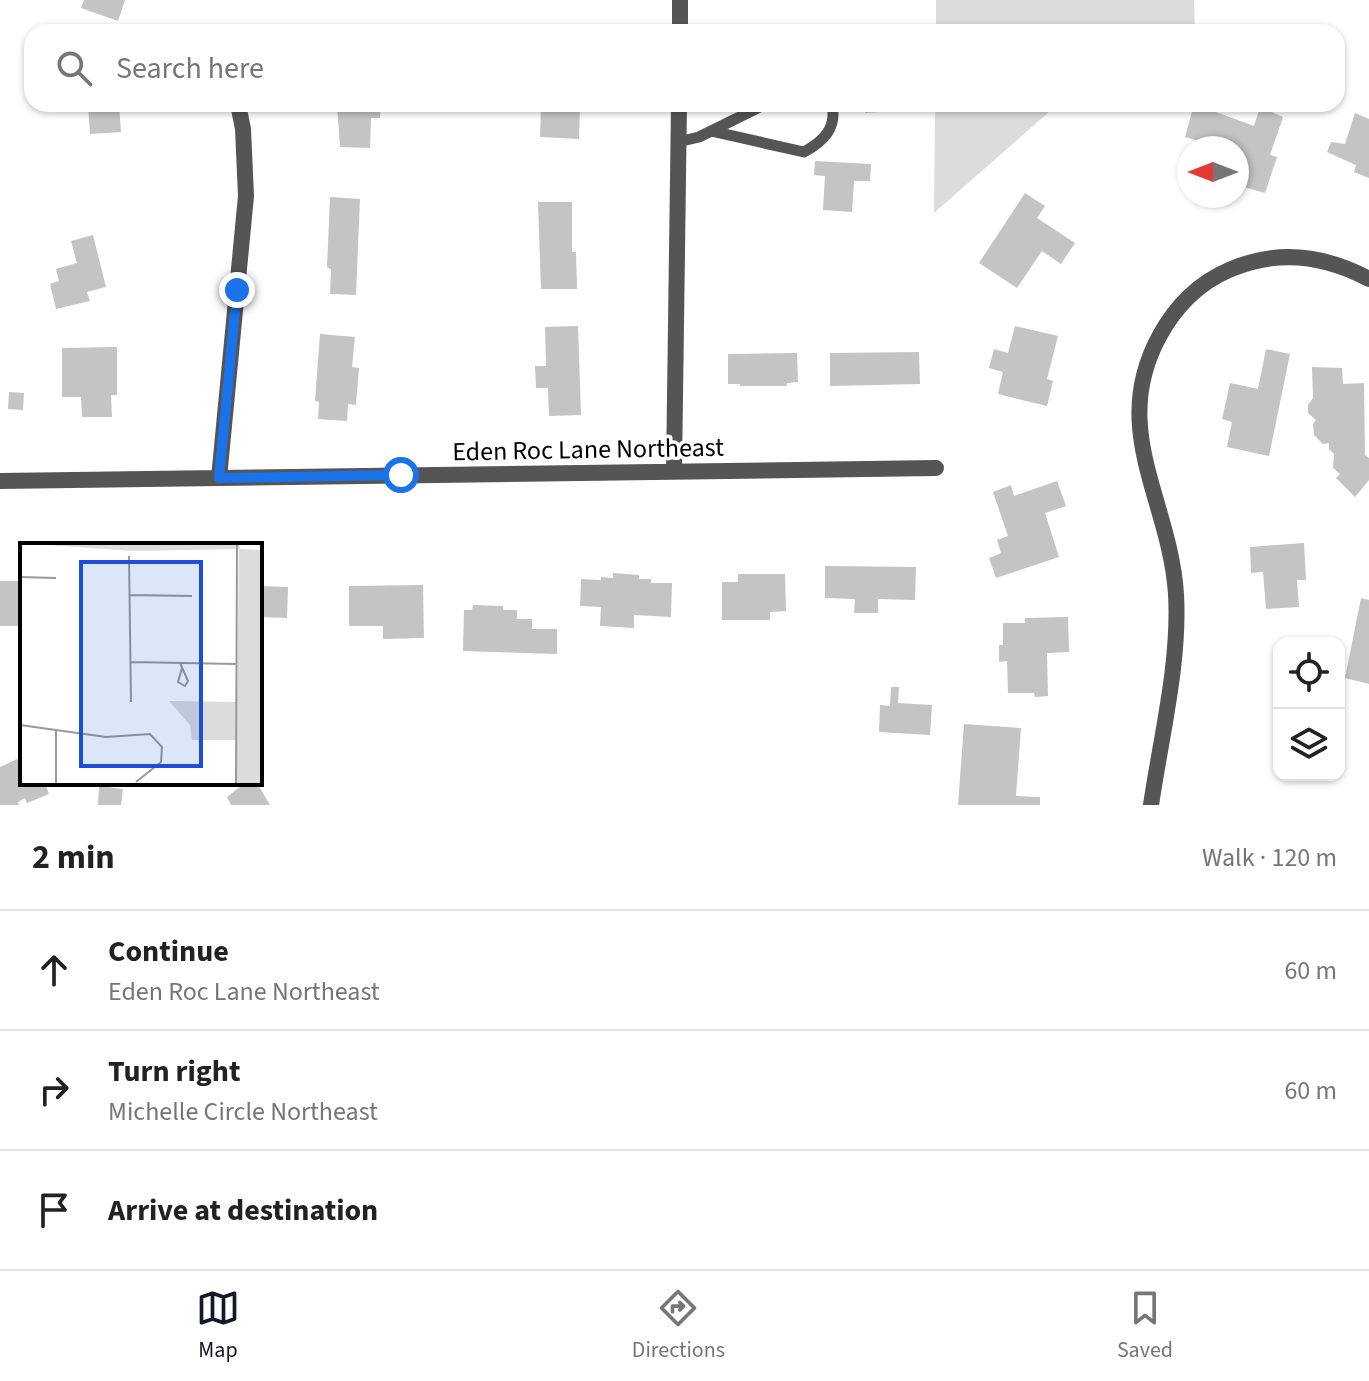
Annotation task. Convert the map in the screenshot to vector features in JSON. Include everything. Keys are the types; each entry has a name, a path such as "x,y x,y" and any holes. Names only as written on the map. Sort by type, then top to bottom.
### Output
{"street":[{"path":"680,0 680,24"},
{"path":"219,478 246,196 240,112"},
{"path":"674,471 679,112"},
{"path":"1151,805 1176,637 1176,593 1171,556 1144,461 1138,426 1142,384 1154,345 1180,305 1220,274 1243,264 1268,258 1316,259 1344,266 1369,279"},
{"name":"Eden Roc Lane Northeast","path":"0,481 936,468"}],"lane":[{"path":"678,142 699,137 750,112"},
{"path":"711,131 804,152 822,140 830,130 833,112"}],"shaded area":[{"path":"936,0 1194,0 1195,24 936,24"},
{"path":"935,112 1049,112 934,213"}],"building":[{"path":"84,0 125,0 118,21 81,8"},
{"path":"89,112 120,112 121,132 90,134"},
{"path":"338,112 380,112 380,118 371,118 370,148 340,147"},
{"path":"541,112 580,112 579,139 540,137"},
{"path":"1192,112 1216,112 1254,126 1258,112 1272,112 1283,117 1270,155 1277,157 1265,193 1249,188 1249,136 1185,136"},
{"path":"1355,113 1369,119 1369,178 1354,172 1356,165 1327,152 1331,142 1345,144"},
{"path":"815,161 871,164 870,181 854,181 852,212 823,210 825,176 814,175"},
{"path":"1025,193 1045,206 1037,218 1075,243 1061,264 1042,251 1017,288 979,263"},
{"path":"330,197 360,199 356,295 330,294 331,269 327,267"},
{"path":"538,202 572,202 572,252 576,252 577,289 541,289"},
{"path":"93,235 106,287 87,292 90,301 56,309 50,284 59,281 56,269 77,263 71,241"},
{"path":"578,326 581,415 549,416 548,388 536,388 535,366 546,366 545,327"},
{"path":"1015,326 1058,336 1047,379 1053,381 1047,406 998,394 1003,372 989,368 994,349 1008,353"},
{"path":"320,334 355,337 352,367 359,368 356,405 348,404 347,421 318,419 319,402 315,401"},
{"path":"117,347 117,395 111,395 112,417 82,417 81,397 62,397 62,348"},
{"path":"1266,349 1290,354 1269,456 1227,447 1232,422 1222,419 1230,383 1258,389"},
{"path":"919,352 920,384 830,386 830,353"},
{"path":"797,353 798,382 787,383 787,386 728,384 728,354"},
{"path":"1312,367 1342,368 1343,384 1364,383 1365,455 1369,458 1369,480 1355,497 1336,478 1340,474 1333,468 1334,454 1329,449 1329,443 1323,444 1314,435 1313,424 1316,420 1308,413 1308,405 1313,398"},
{"path":"9,392 24,393 23,410 8,409"},
{"path":"1057,481 1066,506 1045,513 1059,557 996,578 989,558 1001,553 997,540 1008,536 993,492 1011,485 1014,496"},
{"path":"1304,543 1306,580 1297,580 1299,607 1266,609 1263,572 1251,573 1250,547"},
{"path":"825,566 916,567 915,600 878,599 878,613 854,613 855,599 825,598"},
{"path":"613,573 639,575 639,579 651,579 651,583 672,583 671,617 634,615 634,628 600,626 601,607 580,606 581,579 613,578"},
{"path":"738,574 785,574 786,611 770,612 770,620 722,620 722,582 738,582"},
{"path":"0,581 20,581 20,626 0,626"},
{"path":"423,585 424,638 383,639 383,626 349,626 349,586"},
{"path":"262,586 288,587 287,618 262,617"},
{"path":"1361,598 1369,600 1369,684 1345,678"},
{"path":"473,605 517,610 517,619 532,619 532,629 557,629 557,654 463,651 464,610 472,610"},
{"path":"1068,617 1069,652 1047,653 1048,696 1008,693 1007,661 999,662 1003,623 1025,623 1025,618"},
{"path":"891,687 899,687 898,703 932,705 930,735 879,732 880,705 890,706"},
{"path":"964,724 1021,728 1016,796 1040,797 1040,805 958,805"},
{"path":"17,759 20,764 20,785 46,785 49,794 27,803 25,798 18,802 19,805 0,805 0,767"},
{"path":"242,785 258,785 270,805 231,805 227,797"},
{"path":"99,786 123,789 121,805 98,805"}],"route":[{"path":"237,290 219,478 401,475"}]}
